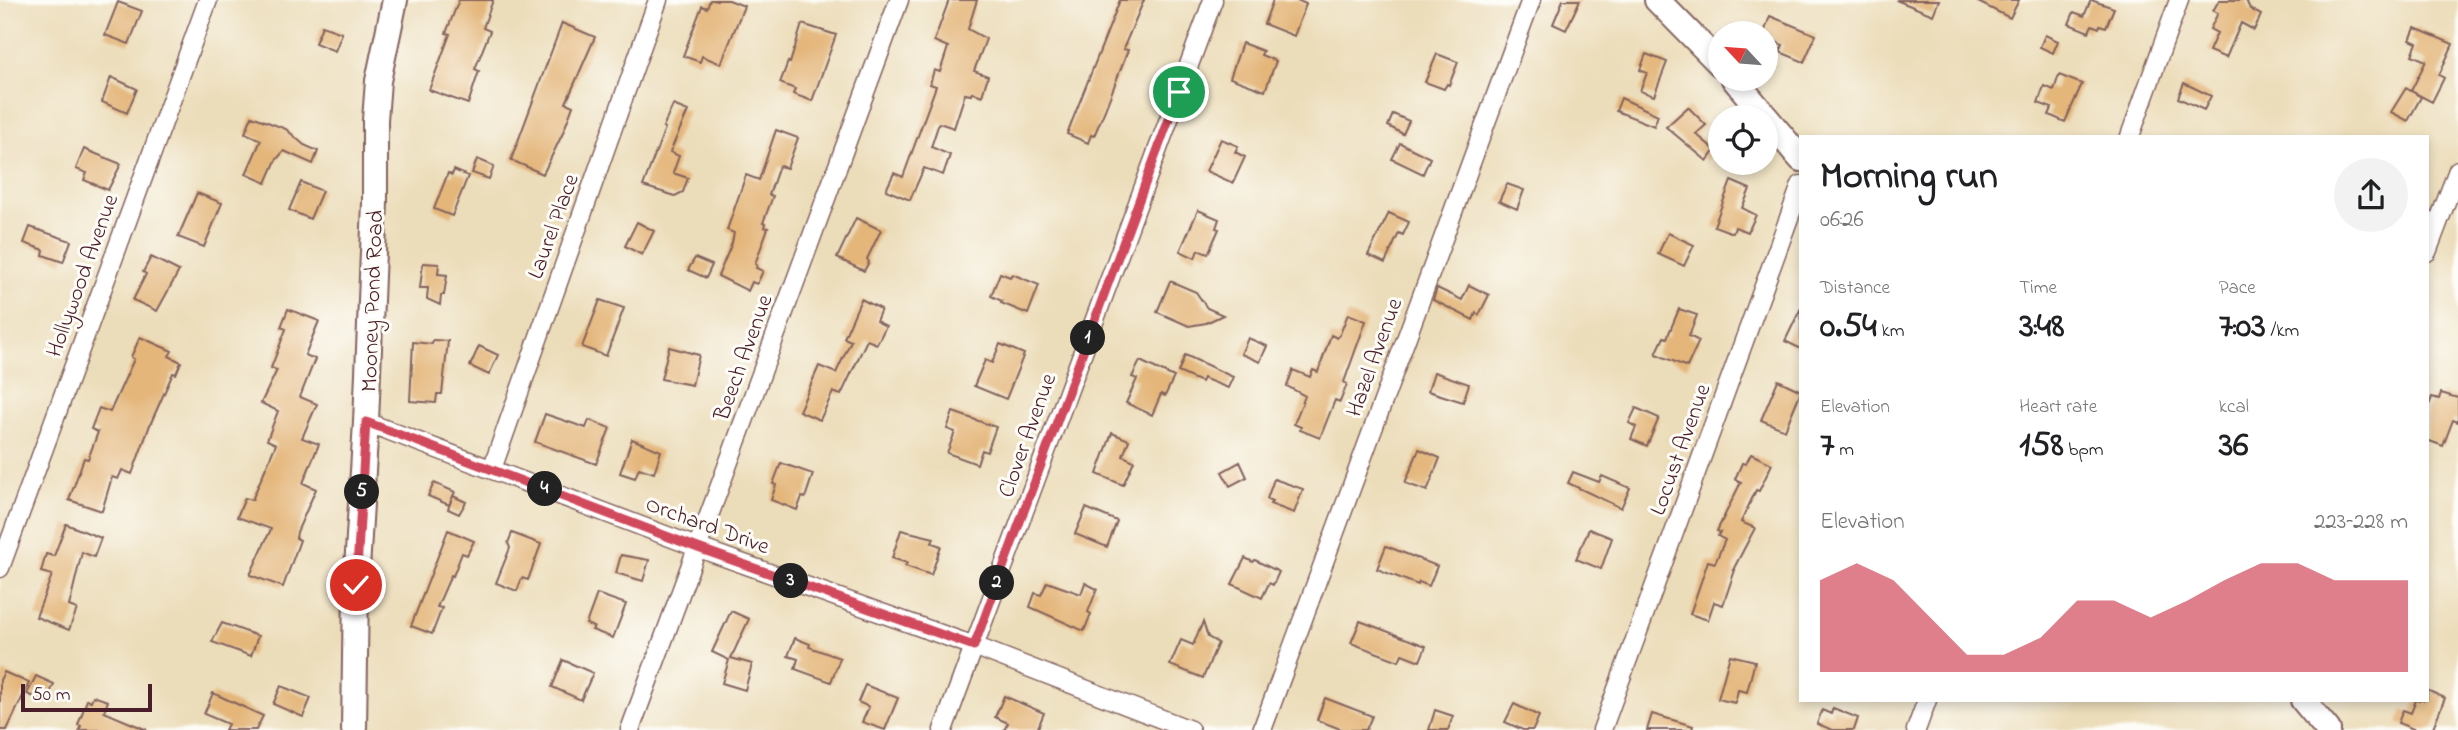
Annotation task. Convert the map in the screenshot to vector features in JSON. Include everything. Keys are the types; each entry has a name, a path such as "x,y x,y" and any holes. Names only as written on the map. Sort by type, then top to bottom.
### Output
{"street":[{"name":"Hollywood Avenue","path":"0,568 208,0"},
{"name":"Mooney Pond Road","path":"354,730 356,585 366,422 376,107 395,0"},
{"name":"Laurel Place","path":"492,469 658,0"},
{"name":"Beech Avenue","path":"630,730 899,0"},
{"name":"Clover Avenue","path":"943,730 1213,0"},
{"name":"Hazel Avenue","path":"1262,730 1531,0"},
{"path":"1657,0 1708,52"},
{"path":"2130,135 2179,0"},
{"path":"1744,91 1799,157"},
{"path":"2429,247 2458,170"},
{"name":"Locust Avenue","path":"1602,730 1799,190"},
{"name":"Orchard Drive","path":"366,422 698,548 974,646 1190,730"},
{"path":"1916,730 1926,702"},
{"path":"2305,702 2328,730"}],"building":[{"path":"459,0 493,0 483,28 490,31 475,69 479,71 468,104 429,90 450,34 446,33"},
{"path":"710,0 729,0 744,6 721,64 702,56 700,62 683,56 702,6 707,8"},
{"path":"949,0 977,0 968,29 986,39 974,71 988,76 982,96 972,92 971,95 965,94 954,128 939,123 931,147 950,155 943,175 924,168 910,200 886,190 894,173 903,177 936,86 930,84 934,70 940,72 948,47 934,41"},
{"path":"1120,0 1144,0 1123,49 1128,50 1105,110 1094,136 1091,135 1088,143 1067,134"},
{"path":"1273,0 1297,0 1306,4 1294,36 1264,24"},
{"path":"1563,0 1580,0 1566,30 1553,24"},
{"path":"1896,0 1939,0 1933,15"},
{"path":"1974,0 2019,0 2010,18"},
{"path":"2091,0 2114,8 2106,27 2092,25 2089,32 2069,24 2074,12 2084,16"},
{"path":"2219,0 2246,0 2250,9 2261,15 2254,30 2241,23 2226,58 2209,51 2217,33 2210,29 2218,13 2213,11"},
{"path":"118,2 142,11 129,44 105,35"},
{"path":"1770,16 1816,35 1804,62 1780,52 1783,45 1778,43 1778,21 1768,21"},
{"path":"562,23 595,37 566,103 573,106 562,135 543,174 511,160"},
{"path":"802,24 836,35 812,101 793,94 795,89 780,83 788,62 790,63"},
{"path":"322,26 342,33 335,51 315,43"},
{"path":"2415,28 2453,44 2439,75 2444,78 2432,102 2411,91 2426,61 2412,55 2417,43 2410,40"},
{"path":"2045,35 2058,41 2053,53 2040,47"},
{"path":"1242,43 1263,51 1261,55 1276,61 1265,91 1230,78"},
{"path":"1437,54 1458,62 1449,85 1444,89 1425,82"},
{"path":"1646,54 1667,62 1654,96 1640,91 1647,73 1640,70"},
{"path":"2059,75 2082,84 2065,122 2049,115 2052,108 2038,103 2044,86 2054,90"},
{"path":"111,77 137,89 127,113 102,102"},
{"path":"2184,83 2211,96 2204,110 2178,98"},
{"path":"2406,88 2421,97 2408,121 2391,112"},
{"path":"1621,98 1658,115 1654,126 1616,111"},
{"path":"673,105 688,111 670,152 679,156 673,173 688,178 683,192 675,196 643,186"},
{"path":"1688,107 1706,125 1696,134 1708,144 1707,161 1666,127"},
{"path":"1393,114 1409,121 1403,134 1388,126"},
{"path":"252,116 286,129 304,145 318,151 313,164 284,151 276,160 266,183 246,174 261,140 245,133"},
{"path":"776,130 798,138 787,168 779,166 769,195 773,196 763,223 764,227 768,228 755,264 756,268 763,271 757,284 752,282 748,291 718,276 732,243 734,233 727,230 746,175 759,180"},
{"path":"1221,139 1238,146 1235,152 1245,157 1233,183 1206,171"},
{"path":"1400,143 1430,158 1423,174 1392,159"},
{"path":"84,149 121,164 108,190 84,180 87,173 76,169"},
{"path":"477,159 494,166 489,179 472,173"},
{"path":"454,170 468,176 452,216 434,209 448,173 452,175"},
{"path":"1731,181 1750,189 1742,208 1756,215 1748,232 1735,227 1733,233 1714,226"},
{"path":"301,182 322,191 310,219 289,210"},
{"path":"1507,184 1524,190 1517,209 1499,201"},
{"path":"197,193 222,203 204,247 178,237"},
{"path":"1198,210 1219,219 1216,228 1219,229 1208,254 1198,250 1195,258 1180,251"},
{"path":"1389,213 1409,222 1403,235 1399,233 1385,263 1368,255"},
{"path":"856,218 881,230 864,271 837,258"},
{"path":"637,222 654,231 642,255 625,246"},
{"path":"30,227 71,241 63,262 43,255 44,250 24,243"},
{"path":"1668,233 1694,245 1684,266 1658,254"},
{"path":"151,257 179,271 157,311 133,300"},
{"path":"695,258 712,265 706,278 688,270"},
{"path":"423,263 439,264 438,274 447,275 440,305 427,299 428,288 420,288"},
{"path":"1000,273 1010,277 1012,274 1039,285 1028,314 991,296"},
{"path":"1170,281 1196,292 1207,308 1223,315 1206,323 1189,326 1157,312"},
{"path":"1469,285 1489,295 1479,315 1476,313 1473,320 1433,300 1437,288 1462,300"},
{"path":"861,299 881,309 876,321 886,326 877,344 867,340 841,395 833,392 820,420 799,411 819,366 836,373 851,341 844,338"},
{"path":"600,300 624,308 606,356 582,347"},
{"path":"288,309 319,321 305,355 315,359 300,397 317,404 302,438 319,444 303,483 316,489 297,532 296,538 300,540 283,587 250,575 271,529 237,517 245,498 252,500 276,444 267,440 278,411 261,403 277,370 271,368 286,329 281,327"},
{"path":"1679,309 1697,315 1689,336 1699,341 1687,367 1656,354 1664,337 1667,338"},
{"path":"1799,312 1799,348 1785,341"},
{"path":"1348,314 1366,321 1344,382 1347,384 1340,402 1335,400 1320,438 1300,430 1301,427 1294,424 1305,396 1287,386 1293,370 1310,377 1313,370 1318,372 1331,335 1337,338"},
{"path":"140,337 172,351 169,356 181,362 176,374 173,373 150,425 132,474 122,470 118,479 112,477 102,511 69,500 84,458 88,459 98,432 91,429 99,408 110,412 134,359 131,357"},
{"path":"1248,338 1267,346 1260,362 1241,354"},
{"path":"433,340 448,341 442,394 437,394 436,403 410,401 413,342 432,344"},
{"path":"1000,344 1024,354 1006,399 974,386 985,360 992,363"},
{"path":"479,346 498,355 489,375 470,366"},
{"path":"669,347 699,355 692,385 661,379"},
{"path":"1185,355 1233,377 1228,388 1203,378 1201,382 1178,372"},
{"path":"1140,361 1174,377 1165,396 1161,394 1152,415 1126,403 1137,379 1132,377"},
{"path":"1434,372 1469,384 1463,402 1428,391"},
{"path":"1778,380 1799,390 1785,430 1761,420"},
{"path":"2441,393 2458,398 2458,422 2453,420 2443,446 2429,441 2429,405 2432,397 2439,399"},
{"path":"1636,408 1659,418 1647,446 1631,439 1636,427 1629,423"},
{"path":"953,412 996,427 987,452 982,450 977,464 947,453 955,432 947,429"},
{"path":"545,414 586,428 589,420 610,428 596,464 535,442"},
{"path":"1112,433 1129,440 1123,456 1134,461 1123,485 1097,474"},
{"path":"632,439 661,451 654,473 639,468 635,478 620,473"},
{"path":"1419,449 1440,458 1427,491 1405,483"},
{"path":"1751,454 1772,464 1741,522 1755,528 1733,570 1723,605 1714,602 1708,620 1690,614 1708,561 1715,563 1725,540 1718,536 1720,532 1717,531 1741,482 1735,479 1742,463 1746,464"},
{"path":"1240,462 1247,477 1230,486 1222,472"},
{"path":"781,463 813,474 805,498 802,497 797,510 771,500 776,485 773,484"},
{"path":"1573,472 1599,482 1602,476 1630,488 1621,508 1568,483"},
{"path":"1274,479 1303,489 1294,513 1270,504 1272,501 1267,499"},
{"path":"434,483 455,492 449,505 428,496"},
{"path":"453,496 466,502 459,514 448,509"},
{"path":"1086,508 1117,521 1107,547 1075,534"},
{"path":"66,524 101,538 94,557 82,552 69,606 77,609 69,630 36,617 52,575 41,572 46,554 54,556"},
{"path":"1589,529 1612,538 1601,569 1576,559"},
{"path":"448,530 474,541 467,555 462,553 453,576 451,575 437,607 442,608 432,634 411,626"},
{"path":"901,530 934,538 932,543 941,546 931,575 905,566 907,563 892,558"},
{"path":"512,533 541,544 528,580 522,578 517,591 496,583 510,548 508,543"},
{"path":"1386,546 1437,566 1429,586 1419,582 1418,585 1377,569"},
{"path":"621,555 649,560 643,581 616,573"},
{"path":"1245,558 1279,572 1273,585 1269,583 1262,598 1232,584"},
{"path":"1047,582 1081,594 1085,583 1097,589 1084,631 1030,607 1035,593 1041,595"},
{"path":"597,594 626,604 613,638 592,630 594,627 586,624"},
{"path":"731,611 749,619 731,658 752,664 745,690 722,683 729,660 712,652"},
{"path":"1360,621 1426,646 1420,661 1402,654 1399,661 1351,643"},
{"path":"1203,622 1208,637 1218,643 1203,678 1170,665 1181,640 1193,645"},
{"path":"222,623 258,636 251,656 212,642"},
{"path":"795,638 810,644 809,647 840,658 831,682 795,669 798,659 788,656"},
{"path":"1730,655 1755,661 1747,692 1738,690 1735,703 1718,699"},
{"path":"563,660 593,673 581,700 552,687"},
{"path":"4,672 29,683 7,730 0,730 0,680"},
{"path":"36,676 54,684 46,702 27,694"},
{"path":"865,685 898,698 885,730 862,722 869,707 858,702"},
{"path":"281,686 311,698 303,717 273,704"},
{"path":"2429,691 2445,698 2432,730 2416,730 2398,723 2403,710 2411,713 2415,702 2429,702"},
{"path":"213,693 263,716 256,730 225,730 228,724 204,714"},
{"path":"93,696 108,701 104,712 147,730 79,730 81,726 78,725 87,700 91,701"},
{"path":"1004,696 1044,713 1037,730 1004,730 1008,723 995,717"},
{"path":"1325,698 1372,716 1366,730 1343,730 1317,720"},
{"path":"1514,704 1539,716 1533,730 1523,730 1505,722"},
{"path":"1833,708 1858,718 1854,730 1833,730 1817,724 1822,710 1831,714"},
{"path":"1435,710 1453,716 1448,730 1429,730"},
{"path":"1652,714 1693,726 1692,730 1647,730"}],"route":[{"path":"356,585 366,422 698,548 974,646 1179,92"}]}
